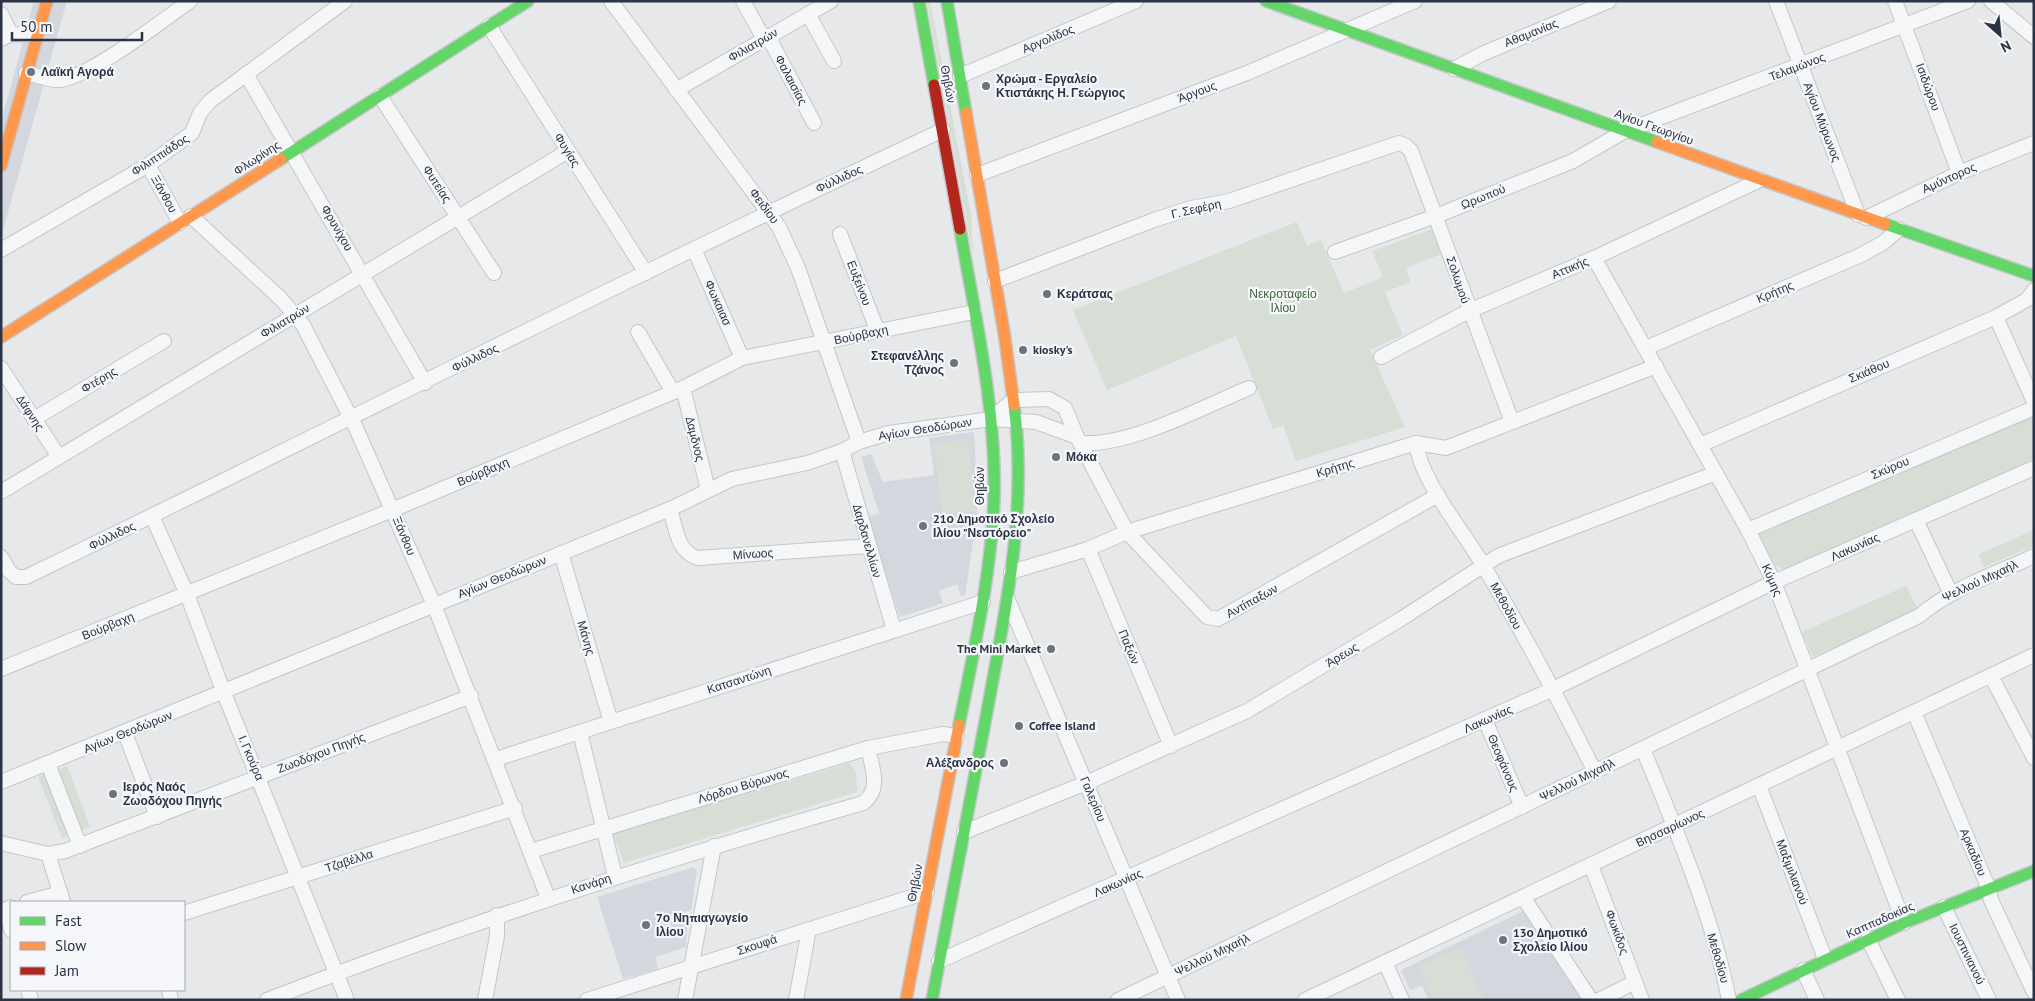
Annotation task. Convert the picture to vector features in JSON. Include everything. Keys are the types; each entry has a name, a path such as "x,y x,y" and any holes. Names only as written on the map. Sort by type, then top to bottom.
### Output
{"main road":[{"path":"1,166 47,1"},
{"name":"Φλωρίνης","path":"1,337 528,1"},
{"name":"Θηβών","path":"906,1000 983,602 994,500 990,419 974,312 919,1"},
{"name":"Θηβών","path":"932,1000 1008,599 1018,493 1016,422 1013,400 978,175 947,1"},
{"name":"Αγίου Γεωργίου","path":"1266,1 1862,217 2034,276"},
{"name":"Καππαδοκίας","path":"1741,1000 1904,923 2034,871"}],"street":[{"path":"26,73 59,80 75,76 100,62 190,1"},
{"name":"Φιλιππιάδος","path":"1,250 148,165 192,133 200,113 210,101 345,1"},
{"name":"Φειδίου","path":"612,1 768,212 789,245 859,442"},
{"name":"Φαλαισίας","path":"743,1 814,123"},
{"name":"Φιλιατρών","path":"676,90 831,1"},
{"name":"Αργολίδος","path":"960,76 1136,1"},
{"name":"Άργους","path":"978,175 1247,73 1415,1"},
{"name":"Αθαμανίας","path":"1454,69 1482,54 1610,1"},
{"name":"Αγίου Μύρωνος","path":"1776,1 1800,66 1862,217"},
{"name":"Ισιδώρου","path":"1895,1 1959,173"},
{"name":"Τελαμώνος","path":"1625,131 1968,1"},
{"path":"1991,1 2034,36"},
{"path":"1,14 6,36 36,35"},
{"path":"808,14 834,61"},
{"name":"Φυγίας","path":"489,26 646,273"},
{"name":"Φρυνίχου","path":"246,74 364,274 425,383"},
{"name":"Φυτείας","path":"380,96 494,273"},
{"name":"Φύλλιδος","path":"1,557 9,571 16,577 26,577 425,383 768,212 943,130"},
{"name":"Ωρωπού","path":"1335,252 1436,216 1573,161 1625,131"},
{"name":"Σολωμού","path":"1399,143 1411,151 1469,311 1512,422"},
{"name":"Γ. Σεφέρη","path":"995,281 1154,220 1191,208 1229,201 1399,143"},
{"name":"Αμύντορος","path":"1862,217 1959,173 2034,143"},
{"name":"Φιλιατρών","path":"1,492 568,151"},
{"name":"Ξάνθου","path":"148,165 186,220 296,314 351,418 434,605 496,759 548,898"},
{"name":"Αττικής","path":"1381,357 1469,311 1594,258 1760,180"},
{"name":"Κρήτης","path":"1646,348 1861,255 1883,243 1899,229"},
{"name":"Ευξείνου","path":"840,234 878,332"},
{"name":"Φωκαιασ","path":"694,249 742,358"},
{"name":"Κύμης","path":"1594,258 1748,530 1774,582 1904,923"},
{"name":"Σκιάθου","path":"1700,445 1996,317 2028,299 2034,290"},
{"name":"Βούρβαχη","path":"1,669 392,510 678,390 742,358 974,312"},
{"path":"1996,317 2034,402"},
{"name":"Δαμδνος","path":"638,332 678,390 708,490"},
{"name":"Φτέρης","path":"34,419 164,341"},
{"name":"Κρήτης","path":"1011,572 1088,549 1127,532 1416,443 1446,448 1656,366"},
{"name":"Δάφνης","path":"1,368 59,457"},
{"path":"1016,422 1036,422 1080,440 1096,443 1151,428 1249,388"},
{"name":"Αντίπαξων","path":"1013,400 1034,398 1059,402 1065,408 1127,532 1208,617 1218,619 1438,495"},
{"path":"990,419 1013,400"},
{"name":"Σκύρου","path":"1748,530 2034,408"},
{"name":"Αγίων Θεοδώρων","path":"1,782 224,693 670,509 732,479 807,462 842,451 859,442 889,433 990,419 1016,422"},
{"name":"Μεθοδίου","path":"1416,443 1418,460 1483,565 1553,689 1595,772"},
{"name":"Δαρδανελλίων","path":"842,451 868,546 894,630"},
{"name":"Λακωνίας","path":"939,961 1127,880 1485,720 1774,582 2034,468"},
{"name":"Άρεως","path":"964,832 1086,783 1247,711 1307,677 1446,592 1498,556 1716,473"},
{"name":"Μίνωος","path":"670,509 681,547 688,555 698,558 868,546"},
{"name":"Ι. Γκούρα","path":"152,516 187,594 224,693 259,776 347,1000"},
{"path":"1916,520 1951,594"},
{"name":"Παξών","path":"1088,549 1171,746"},
{"name":"Μάνης","path":"561,553 610,722"},
{"name":"Ψελλού Μιχαήλ","path":"1118,1000 1919,616 1934,603 1951,594 2034,556"},
{"name":"Γαλερίου","path":"1008,599 1178,1000"},
{"name":"Κατσαντώνη","path":"496,759 983,602"},
{"name":"Βησσαρίωνος","path":"1305,1000 1321,996 1385,962 2034,655"},
{"path":"1991,676 2034,758"},
{"name":"Ζωοδόχου Πηγής","path":"1,843 48,854 80,846 471,696"},
{"name":"Αρκαδίου","path":"1914,712 1989,889 1991,900 2034,992"},
{"name":"Θεοφάνους","path":"1485,720 1522,807"},
{"path":"580,732 605,828 615,876"},
{"path":"125,733 157,817"},
{"name":"Λόρδου Βύρωνος","path":"531,852 868,748 943,734 957,736"},
{"name":"Κανάρη","path":"267,1000 548,898 714,846 863,803 873,793 875,785 868,748"},
{"name":"Μεθοδίου","path":"1643,748 1674,825 1721,960 1729,1000"},
{"path":"48,764 80,846"},
{"name":"Μαξιμιλιανού","path":"1759,785 1826,959"},
{"name":"Τζαβέλλα","path":"185,913 515,808"},
{"path":"685,1000 714,846"},
{"path":"36,901 62,898 48,854"},
{"name":"Φωκίδος","path":"1591,865 1642,1000"},
{"name":"Σκουφά","path":"587,1000 927,892"},
{"path":"1523,897 1591,1000"},
{"name":"Ιουστινιανού","path":"1944,907 1989,1000"},
{"path":"486,1000 497,936 497,915"},
{"path":"796,1000 809,929"},
{"path":"1868,939 1898,1000"},
{"path":"1385,962 1402,1000"},
{"path":"1803,970 1817,1000"},
{"path":"1599,1000 1635,982"}],"shaded area":[{"name":"Λαϊκή Αγορά","path":"34,1 67,1 1,237 1,122"},
{"name":"21ο Δημοτικό Σχολείο Ιλίου \"Νεστόρειο\"","path":"974,432 977,535 973,542 965,595 961,596 957,584 939,591 943,603 900,617 867,517 879,513 861,457 871,454 883,482 934,475 929,438"},
{"name":"7ο Νηπιαγωγείο Ιλίου","path":"694,867 697,871 691,910 681,913 687,928 686,947 655,957 658,969 623,979 597,897"},
{"name":"13ο Δημοτικό Σχολείο Ιλίου","path":"1523,911 1585,1000 1428,1000 1422,985 1410,990 1401,970"}],"green space":[{"path":"927,1 930,1 971,215 973,256"},
{"name":"Νεκροταφείο Ιλίου","path":"1297,222 1307,246 1321,240 1344,293 1383,277 1372,251 1432,229 1441,254 1406,268 1411,282 1385,292 1403,335 1370,350 1405,427 1296,461 1283,425 1273,429 1236,336 1107,390 1073,310"},
{"path":"2030,413 2034,421 2034,464 1792,570 1778,567 1769,558 1757,531"},
{"path":"968,440 975,511 942,515 934,443"},
{"path":"2034,530 2034,546 1984,567 1979,554"},
{"path":"1906,586 1919,612 1813,657 1802,632"},
{"path":"850,763 856,773 857,792 624,863 613,834"},
{"path":"67,766 90,827 62,838 38,777"},
{"path":"1460,947 1484,1000 1434,1000 1419,967"}],"traffic: fast":[{"path":"281,159 528,1"},
{"path":"919,1 934,85"},
{"path":"947,1 966,113"},
{"path":"1266,1 1657,142"},
{"path":"1885,224 2034,276"},
{"path":"959,725 986,585 994,500 994,467 989,398 960,229"},
{"path":"932,1000 1007,600 1016,522 1018,483 1018,444 1014,405"},
{"path":"1741,1000 1904,923 2034,871"}],"traffic: slow":[{"path":"1,166 47,1"},
{"path":"966,113 1004,332 1014,405"},
{"path":"1657,142 1885,224"},
{"path":"1,337 281,159"},
{"path":"906,1000 959,725"}],"traffic: jam":[{"path":"934,85 960,229"}],"place":[{"name":"Λαϊκή Αγορά","path":"31,72"},
{"name":"Χρώμα - Εργαλείο Κτιστάκης Η. Γεώργιος","path":"986,86"},
{"name":"Κεράτσας","path":"1047,294"},
{"name":"kiosky's","path":"1023,350"},
{"name":"Στεφανέλλης Τζάνος","path":"954,363"},
{"name":"Μόκα","path":"1056,457"},
{"name":"21ο Δημοτικό Σχολείο Ιλίου \"Νεστόρειο\"","path":"923,526"},
{"name":"The Mini Market","path":"1051,649"},
{"name":"Coffee Island","path":"1019,726"},
{"name":"Αλέξανδρος","path":"1004,763"},
{"name":"Ιερός Ναός Ζωοδόχου Πηγής","path":"113,794"},
{"name":"7ο Νηπιαγωγείο Ιλίου","path":"646,925"},
{"name":"13ο Δημοτικό Σχολείο Ιλίου","path":"1503,940"}]}
